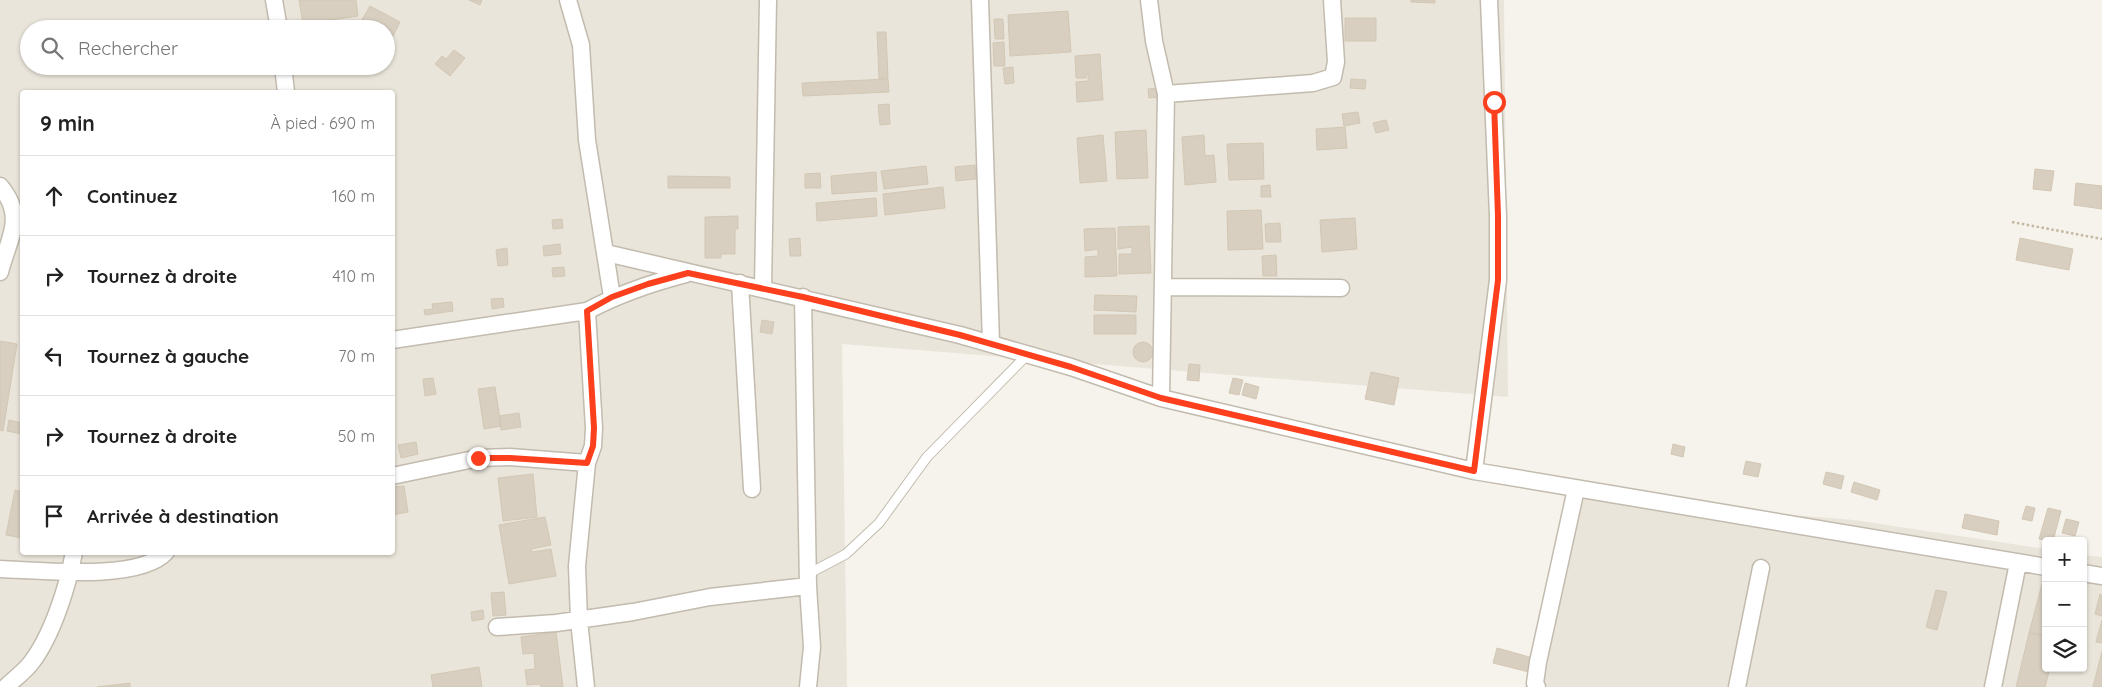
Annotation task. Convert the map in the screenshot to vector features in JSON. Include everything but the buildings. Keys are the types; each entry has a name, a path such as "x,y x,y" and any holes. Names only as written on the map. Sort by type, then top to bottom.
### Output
{"street":[{"path":"274,0 277,20"},
{"path":"568,0 581,44 587,140 612,297"},
{"path":"763,288 768,0"},
{"path":"980,0 991,343"},
{"path":"1149,0 1154,41 1166,94 1161,398"},
{"path":"1166,94 1313,83 1333,77 1336,62 1332,0"},
{"path":"1474,471 1498,280 1498,216 1490,0"},
{"path":"284,75 286,90"},
{"path":"0,186 14,207 18,229 0,272"},
{"path":"606,253 688,273 803,297 991,343 1071,367 1161,398 1474,471 2042,566"},
{"path":"395,340 587,311 612,297 648,284 688,273"},
{"path":"740,283 752,489"},
{"path":"1163,287 1341,288"},
{"path":"803,297 808,580 812,647 808,687"},
{"path":"586,687 576,566 587,463 593,446 594,428 587,311"},
{"path":"395,475 478,458 587,463"},
{"path":"1537,687 1535,683 1538,662 1576,489"},
{"path":"6,687 31,662 47,634 70,572 73,555"},
{"path":"0,569 70,572 114,570 145,566 162,555"},
{"path":"1992,687 2018,563"},
{"path":"1738,687 1761,568"},
{"path":"2087,574 2102,576"},
{"path":"497,627 579,620 633,612 808,580"}],"lane":[{"path":"808,580 846,554 879,523 927,457 1028,354"}],"path":[{"path":"2012,222 2102,239"}],"shaded area":[{"path":"0,0 1504,0 1508,397 842,344 847,687 0,687"},
{"path":"1584,498 1854,520 2042,548 2042,672 2087,672 2087,555 2102,557 2102,687 1525,687"}],"route":[{"path":"478,458 587,463 593,446 594,428 587,311 612,297 648,284 688,273 803,297 960,335 1071,367 1161,398 1474,471 1498,280 1494,102"}]}
